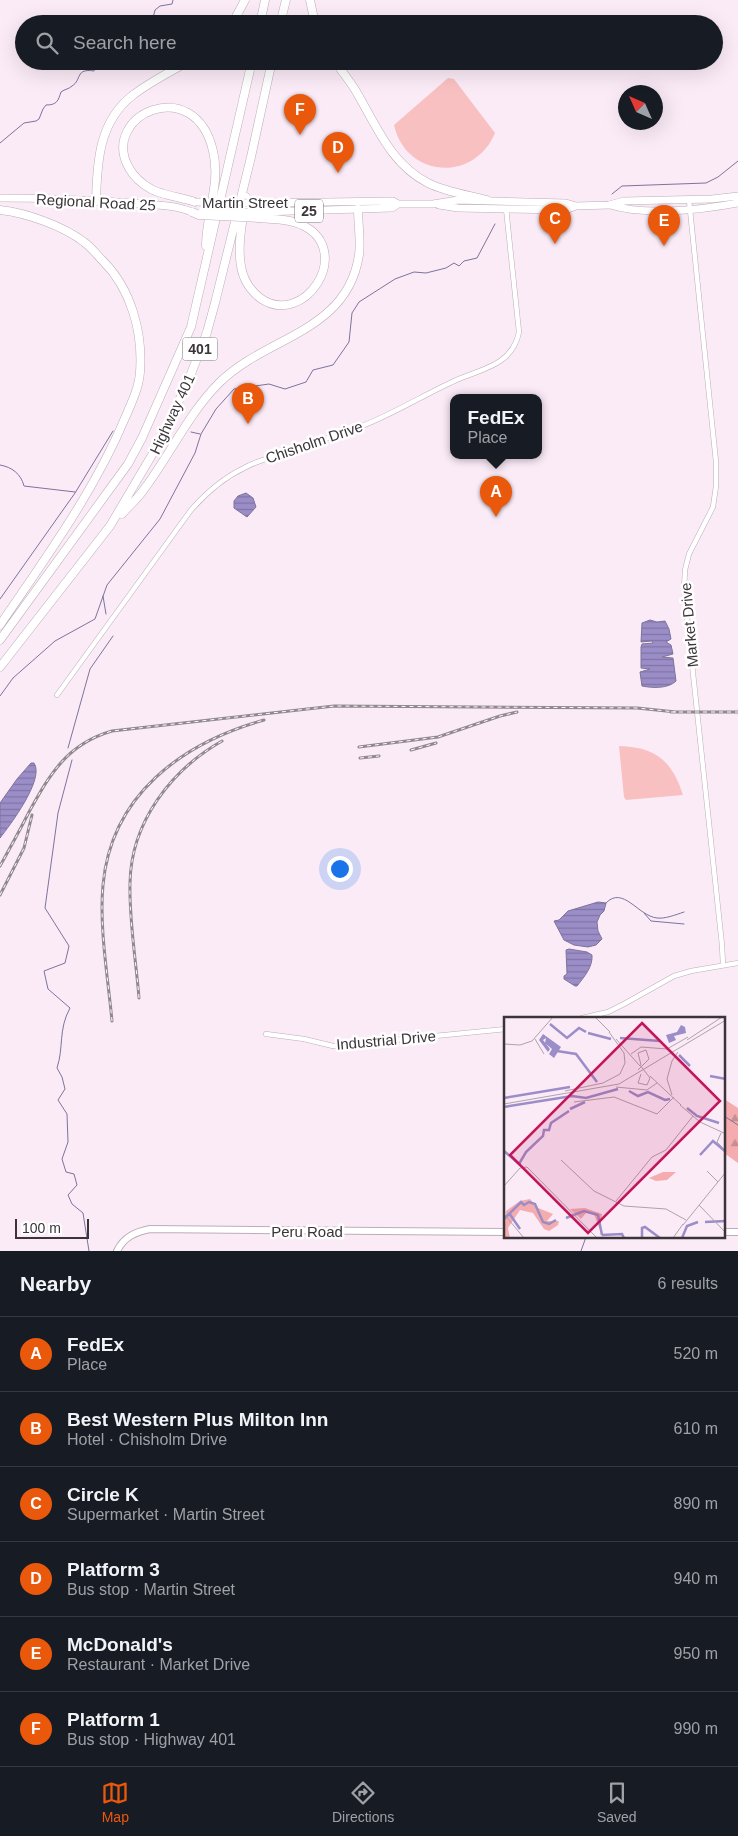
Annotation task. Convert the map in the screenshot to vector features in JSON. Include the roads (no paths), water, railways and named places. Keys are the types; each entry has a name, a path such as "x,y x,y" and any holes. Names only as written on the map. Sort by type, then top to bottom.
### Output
{"highway":[{"path":"237,15 245,0"},
{"path":"262,15 265,0"},
{"path":"282,15 286,0"},
{"path":"310,0 313,15"},
{"path":"96,201 100,147 113,116 132,96 174,70"},
{"name":"Highway 401","path":"0,640 128,464 142,438 190,327 250,70"},
{"name":"Highway 401","path":"0,667 110,526 162,438 191,374 207,332 215,303 270,70"},
{"path":"341,70 353,86 389,150 400,162 429,184 487,200"},
{"path":"195,202 152,190 133,174 123,152 124,141 130,128 142,115 163,107 177,108 201,122 208,136 216,166 216,182 206,230 207,258"},
{"path":"192,212 199,215 259,215 303,226 313,233 320,240 325,250 324,269 319,280 304,298 295,304 283,305 263,300 253,292 245,280 241,266 240,243 251,157"},
{"path":"110,526 142,492 199,407 218,384 244,362 313,325 327,314 343,295 352,280 359,254 358,209"},
{"path":"0,210 11,211 60,228 84,242 110,268 128,296 136,320 140,346 140,373 134,397 101,469 0,625"}],"main road":[{"name":"Martin Street","path":"433,204 458,208 565,210 576,206 609,205 624,201 689,200 738,196"},
{"name":"Regional Road 25","path":"0,198 96,201 181,208 192,212"},
{"name":"Martin Street","path":"181,208 195,202 262,203 393,200 398,204"},
{"name":"Martin Street","path":"259,215 392,208 398,204 433,204 458,200 566,203 576,206"},
{"name":"Martin Street","path":"609,205 625,210 690,209 738,203"}],"street":[{"name":"Market Drive","path":"689,200 716,462 716,486 713,507 689,554 685,570 684,589 723,966"},
{"name":"Chisholm Drive","path":"57,695 191,510 202,497 219,483 254,463 388,416 449,383 492,367 505,359 514,347 519,332 505,201"},
{"path":"586,1017 608,1012 674,976 691,971 738,963"},
{"name":"Industrial Drive","path":"266,1034 304,1038 333,1046 504,1029"},
{"name":"Peru Road","path":"117,1251 125,1239 132,1234 150,1229 504,1232"}],"waterway":[{"path":"154,15 155,10 160,6 172,4 173,0"},
{"path":"0,143 24,123 39,119 46,105 56,102 61,92 75,84 81,73 94,70"},
{"path":"612,194 622,186 706,183 718,177 738,161"},
{"path":"0,696 13,678 55,641 95,619 107,585 160,519 195,453 201,434 216,409 234,389 269,384 285,389 306,382 313,370 333,365 349,342 352,313 359,302 395,279 414,272 426,273 446,268 454,263 459,266 464,261 477,258 495,224"},
{"path":"0,599 75,493 113,431"},
{"path":"191,432 200,434"},
{"path":"0,465 8,467 15,472 21,478 24,486 75,492"},
{"path":"103,596 106,614"},
{"path":"68,748 90,669 113,636"},
{"path":"72,760 58,813 45,908 69,946 65,963 44,971 48,989 70,1008 62,1031 57,1068 65,1089 58,1100 67,1114 68,1142 62,1159 66,1172 74,1174 77,1185 68,1195 72,1204 83,1213 89,1251"},
{"path":"606,903 612,898 625,899 643,912 657,918 684,912"},
{"path":"644,913 651,921 684,924"},
{"path":"726,1117 738,1125"},
{"path":"581,1251 586,1238"}],"railway":[{"path":"0,866 44,785 62,762 83,744 112,731 334,706 637,708 676,712"},
{"path":"359,747 438,737 517,712"},
{"path":"671,712 738,712"},
{"path":"112,1021 103,935 102,901 109,853 120,824 136,799 156,777 179,759 205,743 234,730 264,720"},
{"path":"139,998 130,897 132,861 138,839 146,819 157,800 171,783 186,767 222,741"},
{"path":"411,750 436,743"},
{"path":"360,758 379,756"},
{"path":"0,895 24,848 32,815"}],"place":[{"name":"Platform 1","path":"300,135"},
{"name":"Platform 3","path":"338,173"},
{"name":"Circle K","path":"555,244"},
{"name":"McDonald's","path":"664,246"},
{"name":"Best Western Plus Milton Inn","path":"248,424"},
{"name":"FedEx","path":"496,517"}]}
